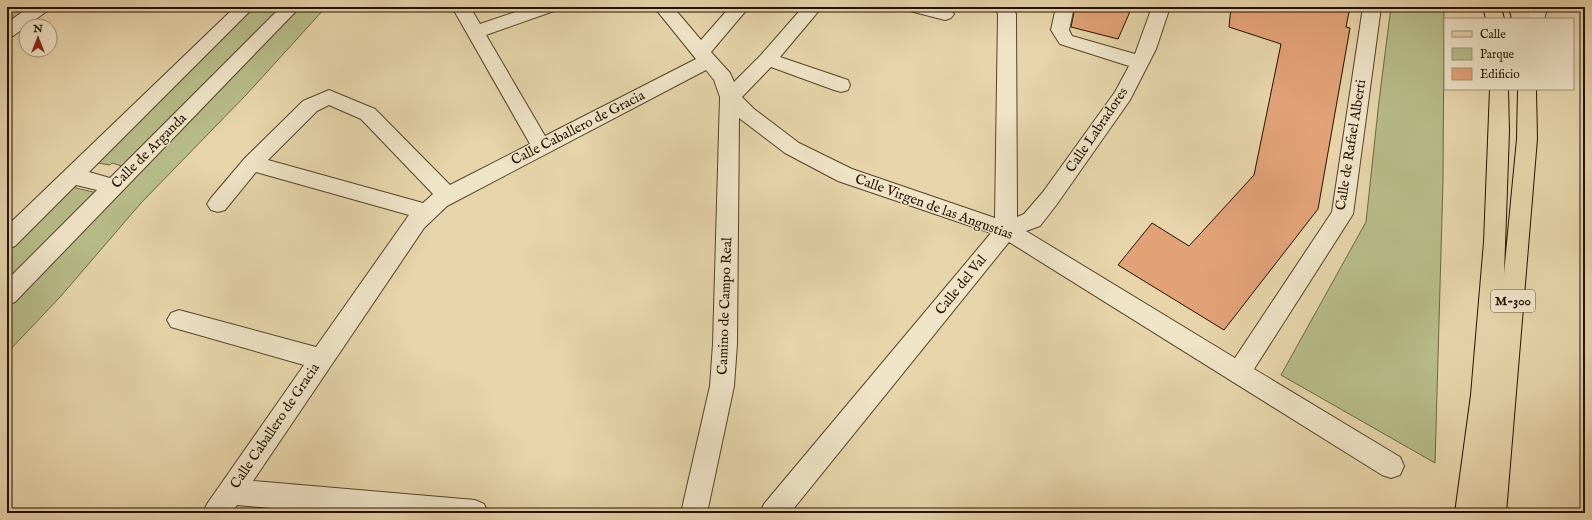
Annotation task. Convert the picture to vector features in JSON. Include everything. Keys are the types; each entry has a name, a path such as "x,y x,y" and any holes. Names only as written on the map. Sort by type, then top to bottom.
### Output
{"main road":[{"path":"1492,7 1495,18"},
{"path":"1506,7 1508,18"},
{"path":"1518,7 1521,18"},
{"name":"M-300","path":"1468,513 1483,395 1494,242 1499,131 1498,90"},
{"name":"M-300","path":"1499,131 1505,90"},
{"name":"M-300","path":"1493,513 1526,139 1527,90"}],"street":[{"path":"7,32 41,7"},
{"path":"7,240 245,7"},
{"name":"Calle de Arganda","path":"7,295 291,7"},
{"path":"461,7 541,147"},
{"path":"476,32 548,7"},
{"name":"Calle Virgen de las Angustias","path":"663,7 723,78 730,97 747,114 792,148 845,175 1006,230 1390,466"},
{"path":"705,56 740,7"},
{"path":"730,97 768,59 813,7"},
{"path":"916,7 946,14"},
{"path":"1004,7 1007,14 1006,230"},
{"path":"1065,7 1060,30 1066,40 1141,62"},
{"name":"Calle Labradores","path":"1006,230 1032,220 1050,198 1123,95 1147,49 1161,7"},
{"name":"Calle de Rafael Alberti","path":"1238,373 1342,214 1372,7"},
{"path":"1535,18 1540,7"},
{"name":"Calle Caballero de Gracia","path":"216,513 416,222 440,200 541,147 705,56"},
{"path":"768,59 841,85"},
{"name":"Camino de Campo Real","path":"694,513 722,386 725,344 730,97"},
{"path":"218,204 252,163 310,106 329,98 368,114 447,196"},
{"path":"252,163 427,212"},
{"path":"72,176 114,187"},
{"name":"Calle del Val","path":"773,513 1006,230"},
{"name":"Calle Caballero de Gracia","path":"179,320 321,359"},
{"path":"230,492 475,513"}],"green space":[{"path":"7,7 41,7 26,18 18,18 18,24 7,32"},
{"path":"244,7 326,7 246,95 141,203 61,296 7,353 7,240 63,185 106,195 131,169 112,163 110,165 98,163"},
{"path":"1391,7 1442,7 1444,14 1443,181 1435,463 1281,375 1366,222"}],"building":[{"path":"1075,7 1132,7 1118,39 1071,27"},
{"path":"1231,7 1350,7 1346,27 1350,28 1318,209 1224,330 1118,265 1152,223 1189,246 1254,175 1281,44 1229,27"}]}
